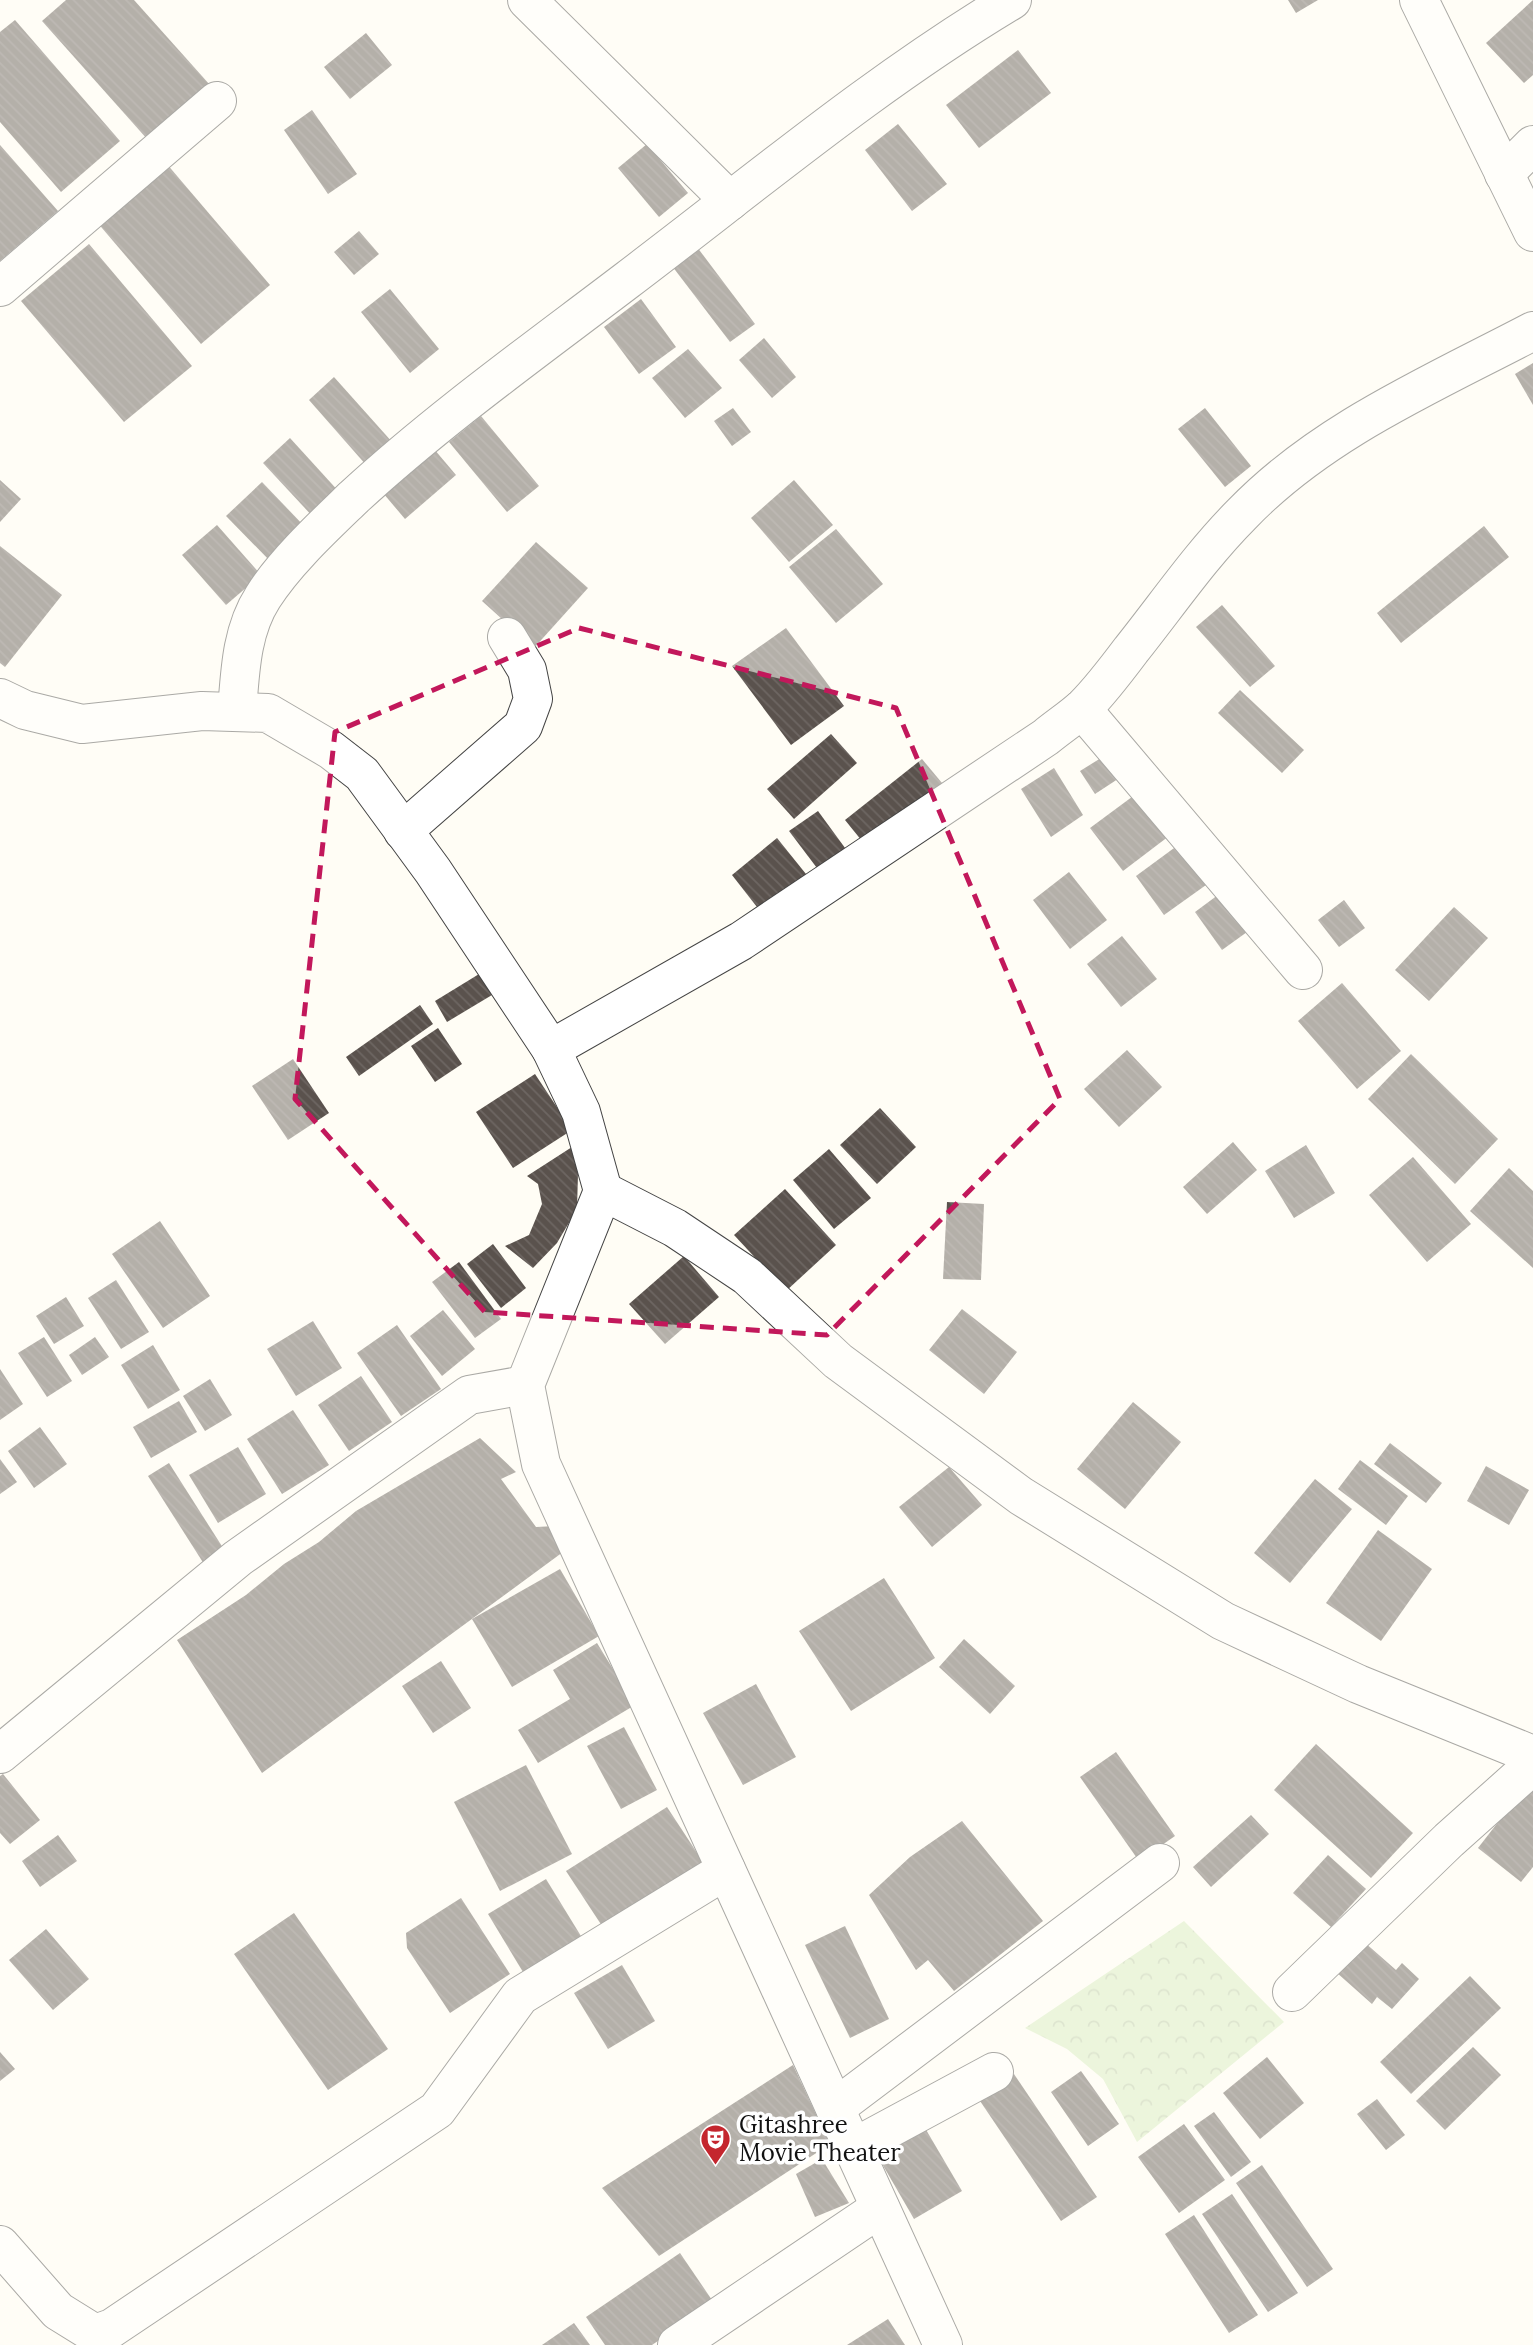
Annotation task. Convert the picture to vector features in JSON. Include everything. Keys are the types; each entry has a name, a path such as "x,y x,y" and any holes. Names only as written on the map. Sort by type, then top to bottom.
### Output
{"street":[{"path":"527,0 730,201"},
{"path":"237,712 243,651 252,615 264,595 317,532 389,466 507,371 838,117 1012,0"},
{"path":"1419,0 1533,232"},
{"path":"0,287 217,101"},
{"path":"1504,174 1533,145"},
{"path":"551,1049 741,941 1046,737 1082,709 1102,688 1208,553 1240,515 1266,491 1307,458 1375,414 1533,331"},
{"path":"403,831 523,726 533,699 527,670 507,638"},
{"path":"0,698 25,710 82,724 202,711 268,713 331,750 362,774 433,871 551,1049 581,1112 603,1191 525,1385 541,1464 943,2345"},
{"path":"1082,709 1303,970"},
{"path":"603,1191 676,1228 747,1276 838,1361 1021,1496 1223,1620 1358,1684 1533,1755"},
{"path":"0,1754 238,1558 469,1395 525,1385"},
{"path":"1292,1992 1449,1840 1533,1765"},
{"path":"835,2108 1160,1863"},
{"path":"0,2245 58,2311 95,2334 112,2328 437,2109 520,1997 726,1870"},
{"path":"853,2148 994,2073"},
{"path":"677,2345 880,2208"}],"highlighted area":[{"path":"579,628 896,708 1060,1099 827,1335 485,1312 295,1099 335,732"}],"green space":[{"path":"1184,1921 1284,2022 1137,2142 1103,2079 1067,2049 1025,2028"}],"building":[{"path":"66,0 134,0 210,85 148,140 42,21"},
{"path":"1288,0 1318,0 1296,13"},
{"path":"1533,0 1533,75 1524,83 1486,43"},
{"path":"15,20 120,141 61,192 0,122 0,32"},
{"path":"366,33 392,65 350,99 324,67"},
{"path":"1018,50 1051,93 979,148 946,105"},
{"path":"312,110 357,174 328,194 284,130"},
{"path":"898,124 947,184 912,211 865,150"},
{"path":"647,144 688,193 659,217 618,168"},
{"path":"0,145 58,211 0,261"},
{"path":"166,163 270,285 201,344 96,221"},
{"path":"359,231 379,254 354,275 334,252"},
{"path":"694,243 755,324 730,342 669,262"},
{"path":"89,244 192,366 124,422 21,301"},
{"path":"390,289 439,349 410,373 361,312"},
{"path":"641,299 676,347 639,374 604,327"},
{"path":"764,338 796,377 772,398 739,360"},
{"path":"688,349 722,388 685,418 652,378"},
{"path":"1533,363 1533,405 1515,374"},
{"path":"334,377 393,443 367,466 309,400"},
{"path":"733,408 751,432 732,446 714,421"},
{"path":"1205,408 1251,466 1225,487 1178,429"},
{"path":"481,416 539,486 507,512 449,442"},
{"path":"290,438 341,494 315,519 263,463"},
{"path":"434,449 456,475 405,519 383,493"},
{"path":"0,480 21,499 0,522"},
{"path":"794,480 833,525 789,562 751,518"},
{"path":"262,482 307,529 271,562 226,516"},
{"path":"217,525 261,575 226,605 182,555"},
{"path":"1484,526 1509,557 1401,643 1377,613"},
{"path":"836,529 883,584 836,623 789,567"},
{"path":"536,542 588,588 534,648 482,601"},
{"path":"0,546 62,595 5,667 0,663"},
{"path":"1222,605 1275,666 1250,687 1196,627"},
{"path":"786,628 844,706 791,745 732,666"},
{"path":"1240,690 1304,750 1282,773 1218,713"},
{"path":"831,734 857,763 794,819 767,789"},
{"path":"1109,753 1124,775 1095,794 1080,771"},
{"path":"922,759 947,789 870,851 845,820"},
{"path":"1054,768 1083,815 1051,837 1021,789"},
{"path":"1140,791 1173,833 1123,871 1090,828"},
{"path":"818,811 848,852 820,872 789,831"},
{"path":"777,838 810,879 764,916 732,875"},
{"path":"1185,840 1213,880 1164,915 1136,876"},
{"path":"1069,872 1107,920 1070,949 1033,900"},
{"path":"1226,889 1254,927 1222,950 1195,912"},
{"path":"1344,900 1365,928 1339,947 1318,920"},
{"path":"1454,907 1488,938 1429,1001 1395,970"},
{"path":"1122,936 1157,979 1121,1007 1087,964"},
{"path":"484,971 497,992 447,1022 435,1001"},
{"path":"1342,983 1401,1051 1357,1089 1298,1021"},
{"path":"420,1005 433,1024 359,1076 346,1057"},
{"path":"438,1028 462,1064 435,1082 411,1046"},
{"path":"1127,1050 1162,1087 1119,1127 1084,1089"},
{"path":"1411,1054 1498,1139 1455,1184 1368,1099"},
{"path":"293,1059 329,1113 288,1140 252,1086"},
{"path":"535,1074 572,1130 513,1168 476,1112"},
{"path":"880,1108 916,1147 877,1184 840,1145"},
{"path":"1233,1142 1257,1170 1207,1214 1183,1187"},
{"path":"1306,1145 1335,1193 1294,1218 1265,1171"},
{"path":"572,1147 578,1174 577,1209 557,1243 533,1268 505,1246 529,1235 542,1204 538,1184 527,1176"},
{"path":"829,1149 871,1198 834,1229 793,1180"},
{"path":"1413,1157 1471,1224 1427,1262 1369,1195"},
{"path":"1509,1168 1533,1191 1533,1268 1470,1211"},
{"path":"785,1189 836,1245 786,1291 734,1235"},
{"path":"947,1202 984,1204 981,1280 943,1279"},
{"path":"160,1221 210,1296 163,1328 112,1254"},
{"path":"493,1244 526,1288 501,1308 467,1264"},
{"path":"684,1256 719,1297 665,1344 629,1304"},
{"path":"459,1262 501,1319 475,1338 432,1282"},
{"path":"116,1280 149,1332 121,1349 88,1298"},
{"path":"66,1297 84,1326 54,1344 36,1316"},
{"path":"962,1309 1017,1352 984,1394 929,1350"},
{"path":"443,1310 475,1349 442,1376 410,1336"},
{"path":"313,1321 342,1368 296,1396 267,1349"},
{"path":"397,1325 441,1389 401,1416 357,1353"},
{"path":"44,1337 72,1381 47,1397 18,1353"},
{"path":"95,1337 109,1357 82,1375 69,1355"},
{"path":"153,1345 180,1390 148,1409 121,1365"},
{"path":"0,1369 23,1404 0,1420"},
{"path":"361,1376 392,1422 349,1451 318,1405"},
{"path":"210,1379 232,1415 205,1431 183,1396"},
{"path":"179,1401 197,1432 151,1458 133,1427"},
{"path":"1133,1402 1181,1442 1125,1509 1077,1469"},
{"path":"293,1410 329,1465 282,1494 247,1439"},
{"path":"40,1427 67,1464 34,1488 8,1451"},
{"path":"480,1438 516,1472 501,1479 536,1527 556,1526 563,1552 262,1773 177,1640 246,1595 284,1564 319,1542 356,1511"},
{"path":"1390,1443 1442,1483 1426,1503 1374,1464"},
{"path":"238,1447 266,1494 218,1523 189,1475"},
{"path":"0,1459 17,1482 0,1494"},
{"path":"1360,1460 1408,1496 1386,1525 1338,1489"},
{"path":"169,1463 225,1551 204,1564 148,1476"},
{"path":"1486,1466 1529,1490 1509,1525 1467,1501"},
{"path":"949,1467 982,1505 932,1547 899,1507"},
{"path":"1315,1479 1352,1509 1290,1583 1254,1553"},
{"path":"1378,1530 1432,1569 1381,1641 1326,1603"},
{"path":"560,1569 599,1636 512,1687 472,1619"},
{"path":"884,1578 935,1658 851,1711 799,1631"},
{"path":"964,1639 1015,1686 990,1714 939,1667"},
{"path":"597,1643 635,1705 538,1763 518,1730 570,1699 553,1670"},
{"path":"441,1661 471,1708 433,1733 402,1686"},
{"path":"756,1684 796,1757 743,1785 703,1713"},
{"path":"624,1727 657,1790 621,1809 587,1746"},
{"path":"1316,1744 1413,1833 1371,1878 1274,1790"},
{"path":"1116,1752 1175,1836 1139,1861 1080,1777"},
{"path":"526,1765 572,1854 500,1891 454,1802"},
{"path":"3,1774 40,1820 10,1844 0,1833 0,1776"},
{"path":"1527,1785 1533,1790 1533,1867 1521,1882 1478,1848"},
{"path":"667,1807 705,1865 604,1929 566,1871"},
{"path":"1251,1815 1269,1834 1211,1887 1193,1867"},
{"path":"962,1821 1043,1921 954,1991 928,1960 916,1970 869,1895 910,1857"},
{"path":"58,1835 77,1861 40,1887 22,1861"},
{"path":"1328,1855 1366,1889 1331,1927 1293,1893"},
{"path":"546,1879 584,1941 526,1977 488,1914"},
{"path":"461,1898 510,1974 450,2013 407,1948 406,1933"},
{"path":"294,1913 388,2049 328,2090 234,1954"},
{"path":"845,1926 889,2019 850,2038 805,1945"},
{"path":"46,1929 89,1979 53,2010 9,1960"},
{"path":"1363,1941 1396,1970 1402,1963 1419,1979 1392,2009 1377,1997 1372,2004 1336,1972"},
{"path":"622,1965 655,2021 608,2049 574,1993"},
{"path":"1470,1976 1501,2008 1411,2094 1380,2062"},
{"path":"1473,2047 1501,2075 1445,2130 1416,2101"},
{"path":"0,2052 15,2069 0,2081"},
{"path":"1267,2057 1304,2103 1260,2139 1223,2093"},
{"name":"Gitashree Movie Theater","path":"793,2065 830,2144 659,2256 602,2188"},
{"path":"1081,2071 1119,2124 1088,2146 1051,2092"},
{"path":"1014,2074 1097,2197 1061,2221 978,2098"},
{"path":"1377,2099 1405,2135 1386,2150 1357,2114"},
{"path":"1214,2112 1251,2162 1231,2177 1194,2126"},
{"path":"1184,2124 1225,2180 1179,2213 1138,2157"},
{"path":"925,2128 962,2191 914,2219 877,2155"},
{"path":"822,2159 849,2203 815,2217 796,2174"},
{"path":"1262,2165 1333,2269 1307,2287 1236,2183"},
{"path":"1232,2194 1298,2293 1268,2312 1202,2214"},
{"path":"1194,2215 1258,2315 1229,2333 1165,2234"},
{"path":"680,2253 714,2303 652,2345 605,2345 586,2317"},
{"path":"888,2319 905,2345 847,2345"},
{"path":"574,2323 590,2345 542,2345"}],"place":[{"name":"Gitashree Movie Theater","path":"716,2166"}]}
